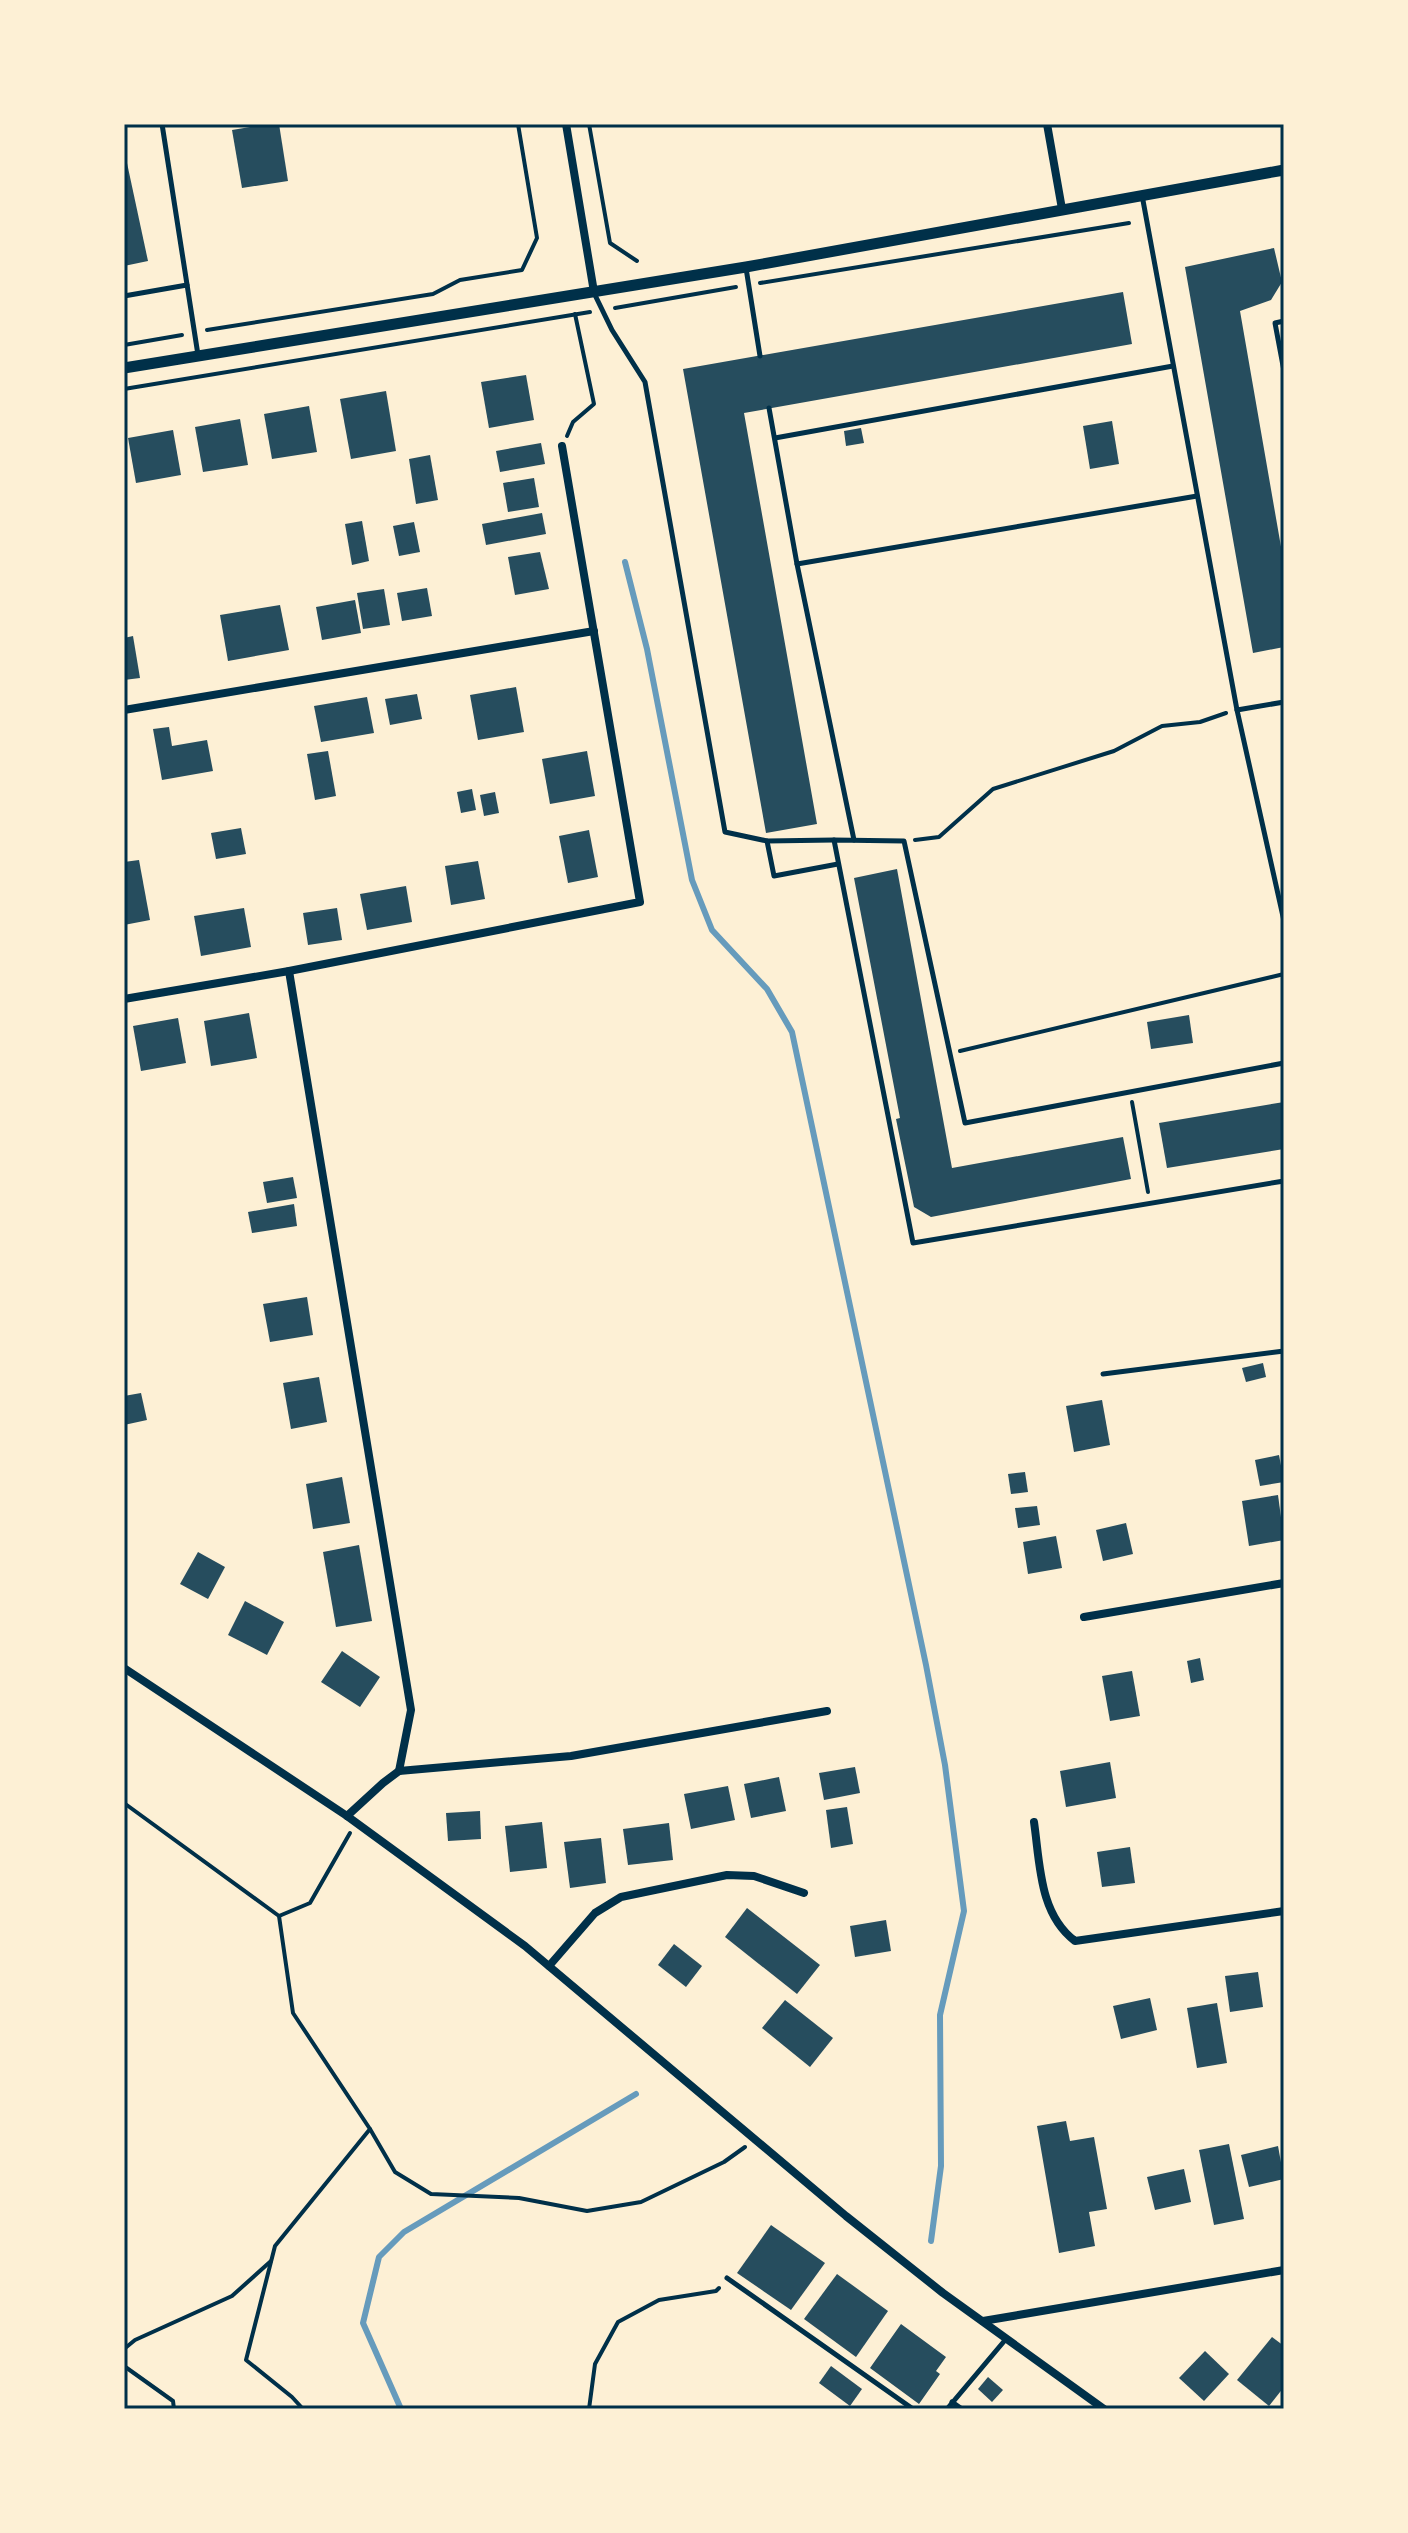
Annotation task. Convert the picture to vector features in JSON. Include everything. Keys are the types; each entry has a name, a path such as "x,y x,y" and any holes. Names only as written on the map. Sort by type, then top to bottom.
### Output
{"street":[{"path":"566,124 594,292"},
{"path":"1047,124 1062,209"},
{"path":"124,368 746,267 1284,170"},
{"path":"124,999 289,971 640,902 562,446"},
{"path":"124,710 594,631"},
{"path":"289,971 411,1710 399,1771"},
{"path":"1084,1617 1284,1583"},
{"path":"124,1668 347,1816 549,1966 846,2216 1104,2409"},
{"path":"347,1816 399,1771 571,1756 827,1711"},
{"path":"1034,1822 1047,1904 1062,1931 1075,1941 1284,1911"},
{"path":"549,1966 595,1913 621,1897 727,1875 754,1876 804,1893"},
{"path":"983,2321 1284,2270"}],"lane":[{"path":"162,124 199,356"},
{"path":"1141,194 1237,710 1284,921"},
{"path":"746,267 760,356"},
{"path":"124,296 187,285"},
{"path":"594,292 645,382 725,832 767,841 904,841 965,1123 1284,1063"},
{"path":"1284,321 1275,323 1284,371"},
{"path":"775,438 1173,366"},
{"path":"769,408 797,564 854,840"},
{"path":"797,564 1197,496"},
{"path":"1237,710 1284,702"},
{"path":"834,840 913,1243 1284,1181"},
{"path":"767,841 774,876 838,864"},
{"path":"1103,1374 1284,1351"},
{"path":"727,2278 913,2409"},
{"path":"947,2409 1006,2338"},
{"path":"952,2402 962,2409"}],"path":[{"path":"124,345 433,294 460,280 522,270 537,238 518,124"},
{"path":"589,124 610,243 637,261"},
{"path":"124,389 1129,223"},
{"path":"562,446 573,422 594,404 575,314"},
{"path":"904,841 939,837 993,789 1114,751 1162,726 1200,722 1237,710"},
{"path":"950,1053 1284,974"},
{"path":"1130,1092 1151,1203"},
{"path":"124,1803 279,1916 293,2013 395,2172 431,2194 519,2198 587,2211 641,2202 724,2162 756,2138"},
{"path":"279,1916 310,1903 356,1823"},
{"path":"303,2409 246,2360 275,2246 370,2129"},
{"path":"124,2349 135,2340 232,2296 271,2261"},
{"path":"589,2409 595,2364 618,2322 659,2300 716,2291 727,2278"},
{"path":"124,2366 173,2401 174,2409"}],"building":[{"path":"279,124 288,181 242,188 232,130"},
{"path":"124,149 148,261 124,266"},
{"path":"1274,248 1282,282 1271,300 1240,311 1284,564 1284,647 1253,653 1185,267"},
{"path":"1123,292 1132,344 744,413 817,824 766,833 683,369"},
{"path":"526,375 534,420 489,428 481,382"},
{"path":"386,391 396,451 351,459 340,399"},
{"path":"309,406 317,452 272,459 264,414"},
{"path":"240,419 248,465 203,472 195,427"},
{"path":"1112,421 1119,464 1090,469 1083,426"},
{"path":"861,428 864,443 846,446 844,431"},
{"path":"173,430 181,475 136,483 128,438"},
{"path":"541,443 545,464 500,472 496,451"},
{"path":"430,455 438,500 416,504 409,459"},
{"path":"534,478 539,507 508,512 503,483"},
{"path":"542,513 546,534 486,545 482,524"},
{"path":"362,521 369,561 352,565 345,524"},
{"path":"414,522 420,552 399,556 393,526"},
{"path":"540,552 549,589 515,595 508,557"},
{"path":"427,588 432,616 402,621 397,593"},
{"path":"384,589 390,625 363,629 357,593"},
{"path":"355,600 361,633 322,640 316,607"},
{"path":"280,605 289,650 228,661 220,615"},
{"path":"133,636 140,678 124,680 124,638"},
{"path":"516,687 524,732 478,740 470,695"},
{"path":"417,694 422,719 390,725 385,699"},
{"path":"367,697 374,733 321,742 314,706"},
{"path":"169,727 172,746 207,740 213,771 162,780 153,729"},
{"path":"328,751 336,796 315,800 307,754"},
{"path":"587,751 595,796 550,804 542,759"},
{"path":"472,789 476,810 461,813 457,792"},
{"path":"495,792 499,813 484,816 480,795"},
{"path":"241,828 246,854 216,859 211,833"},
{"path":"589,830 598,877 568,883 559,836"},
{"path":"139,860 150,920 124,925 124,862"},
{"path":"478,861 485,899 451,905 445,866"},
{"path":"897,869 952,1168 1123,1137 1131,1179 931,1217 914,1207 854,878"},
{"path":"406,886 412,922 367,930 360,894"},
{"path":"244,908 251,947 201,956 194,916"},
{"path":"337,908 342,940 308,945 303,913"},
{"path":"249,1013 257,1058 211,1066 204,1021"},
{"path":"1189,1015 1193,1043 1151,1049 1147,1022"},
{"path":"178,1018 186,1063 141,1071 133,1026"},
{"path":"1284,1102 1284,1149 1167,1168 1159,1123"},
{"path":"293,1177 297,1198 267,1203 263,1182"},
{"path":"294,1204 297,1226 252,1233 248,1212"},
{"path":"307,1297 313,1335 270,1342 263,1304"},
{"path":"1263,1363 1266,1377 1246,1382 1242,1368"},
{"path":"319,1377 327,1422 291,1429 283,1383"},
{"path":"141,1393 147,1420 124,1425 124,1396"},
{"path":"1102,1400 1110,1445 1074,1452 1066,1406"},
{"path":"1279,1455 1284,1482 1260,1486 1255,1460"},
{"path":"1025,1472 1028,1492 1011,1494 1008,1474"},
{"path":"342,1477 350,1523 313,1529 306,1484"},
{"path":"1278,1495 1284,1540 1249,1546 1242,1501"},
{"path":"1037,1506 1040,1525 1018,1528 1015,1508"},
{"path":"1126,1523 1133,1554 1103,1561 1096,1530"},
{"path":"1056,1536 1062,1568 1028,1574 1023,1542"},
{"path":"359,1545 372,1621 336,1627 323,1552"},
{"path":"198,1552 225,1567 208,1599 180,1584"},
{"path":"245,1601 284,1622 267,1655 228,1635"},
{"path":"342,1651 380,1677 360,1707 321,1682"},
{"path":"1200,1658 1204,1680 1191,1683 1187,1661"},
{"path":"1132,1671 1140,1716 1110,1721 1102,1676"},
{"path":"1110,1762 1116,1798 1066,1807 1060,1771"},
{"path":"855,1767 860,1793 824,1800 819,1773"},
{"path":"779,1777 786,1811 751,1818 744,1784"},
{"path":"728,1786 735,1820 691,1829 684,1794"},
{"path":"847,1807 853,1844 831,1848 826,1810"},
{"path":"480,1811 481,1839 448,1841 446,1813"},
{"path":"542,1822 547,1868 510,1872 505,1826"},
{"path":"669,1823 673,1860 628,1865 623,1829"},
{"path":"601,1838 606,1883 570,1888 564,1842"},
{"path":"1130,1847 1135,1883 1102,1887 1097,1852"},
{"path":"747,1908 820,1965 797,1994 725,1937"},
{"path":"886,1920 891,1951 855,1957 850,1926"},
{"path":"674,1944 702,1966 686,1987 658,1965"},
{"path":"1258,1972 1263,2007 1230,2012 1225,1976"},
{"path":"1150,1998 1157,2030 1121,2039 1113,2006"},
{"path":"785,2000 833,2038 810,2067 762,2028"},
{"path":"1217,2003 1227,2063 1197,2068 1187,2008"},
{"path":"1066,2121 1070,2141 1094,2137 1107,2209 1089,2212 1095,2246 1059,2253 1037,2126"},
{"path":"1229,2144 1244,2219 1214,2225 1199,2150"},
{"path":"1278,2146 1284,2179 1249,2187 1241,2155"},
{"path":"1184,2169 1191,2202 1155,2210 1147,2177"},
{"path":"771,2225 825,2263 791,2310 737,2273"},
{"path":"837,2274 888,2311 856,2357 804,2319"},
{"path":"901,2324 946,2357 936,2371 940,2374 919,2404 870,2368"},
{"path":"1272,2337 1284,2346 1284,2387 1269,2406 1237,2380"},
{"path":"1205,2351 1229,2374 1204,2401 1179,2378"},
{"path":"831,2366 862,2389 850,2406 819,2383"},
{"path":"988,2377 1003,2390 992,2402 978,2389"}],"waterway":[{"path":"625,562 647,649 692,880 712,930 767,989 792,1032 945,1765 964,1911 940,2015 941,2166 931,2241"},
{"path":"401,2409 363,2323 379,2257 404,2232 636,2094"}]}
